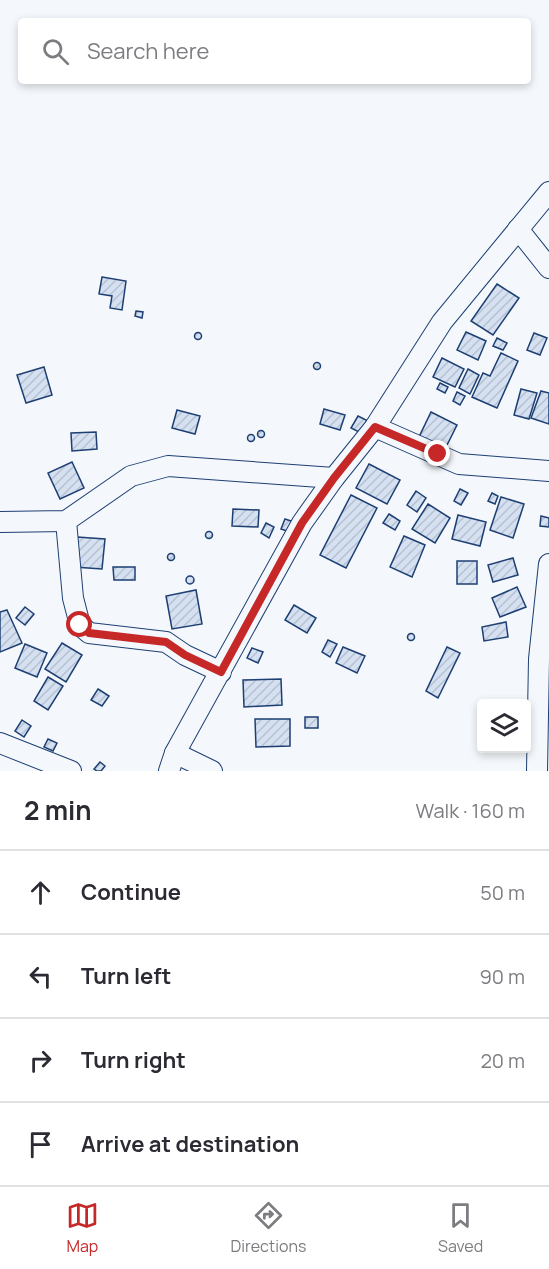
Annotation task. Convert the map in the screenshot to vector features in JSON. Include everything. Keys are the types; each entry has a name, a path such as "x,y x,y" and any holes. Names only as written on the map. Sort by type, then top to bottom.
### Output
{"street":[{"path":"212,771 172,762 302,523 375,427 442,322 549,192"},
{"path":"518,229 549,268"},
{"path":"375,427 459,464 549,471"},
{"path":"0,522 66,521 131,476 168,466 334,478"},
{"path":"66,521 73,598 80,625 89,633 166,642 185,655 221,672"},
{"path":"537,771 539,659 549,564"},
{"path":"0,743 71,771"}],"building":[{"path":"102,277 126,281 122,310 110,308 112,296 99,294"},
{"path":"497,284 519,298 493,335 471,321"},
{"path":"136,311 143,312 142,318 135,316"},
{"path":"466,332 486,341 478,360 457,350"},
{"path":"198,333 201,336 198,339 195,336"},
{"path":"534,333 547,338 540,355 527,350"},
{"path":"497,338 507,343 503,350 493,346"},
{"path":"501,353 518,361 497,408 472,397 483,373 490,376"},
{"path":"442,358 464,369 455,387 433,377"},
{"path":"317,363 320,366 317,369 314,366"},
{"path":"44,367 52,395 26,403 17,375"},
{"path":"468,369 479,375 470,394 459,388"},
{"path":"440,383 448,387 445,393 437,389"},
{"path":"521,389 537,393 529,419 514,415"},
{"path":"541,391 549,393 549,424 531,418"},
{"path":"457,392 465,396 460,405 453,401"},
{"path":"324,409 345,415 340,430 320,424"},
{"path":"177,410 200,416 195,434 172,428"},
{"path":"431,412 457,425 445,449 419,437"},
{"path":"358,416 370,422 363,434 351,428"},
{"path":"261,431 264,434 261,437 258,434"},
{"path":"96,432 97,449 72,451 71,433"},
{"path":"251,434 255,438 251,442 247,438"},
{"path":"72,462 84,488 60,499 48,473"},
{"path":"369,464 400,480 387,504 356,488"},
{"path":"460,489 468,493 461,505 454,501"},
{"path":"416,491 426,498 417,512 407,505"},
{"path":"492,493 498,496 495,504 488,501"},
{"path":"351,495 377,508 346,568 320,555"},
{"path":"501,497 524,504 513,538 490,530"},
{"path":"428,504 450,518 435,543 412,529"},
{"path":"233,509 259,510 258,527 232,526"},
{"path":"389,514 400,521 395,530 383,523"},
{"path":"458,515 486,522 480,546 452,539"},
{"path":"541,516 549,518 549,527 540,526"},
{"path":"285,519 297,523 293,533 281,529"},
{"path":"266,523 274,527 269,538 261,533"},
{"path":"209,531 213,535 209,539 205,535"},
{"path":"404,536 425,545 412,577 390,567"},
{"path":"77,537 105,539 102,569 74,567"},
{"path":"171,554 174,557 171,560 168,557"},
{"path":"513,558 518,575 493,582 488,565"},
{"path":"457,561 477,561 477,584 457,584"},
{"path":"113,567 135,567 135,580 114,580"},
{"path":"190,576 194,580 190,584 186,580"},
{"path":"517,587 526,607 500,617 492,598"},
{"path":"196,590 202,624 172,629 166,596"},
{"path":"294,605 316,618 307,633 285,620"},
{"path":"25,607 34,614 25,625 16,618"},
{"path":"7,610 22,643 0,652 0,612"},
{"path":"506,622 508,637 484,641 482,627"},
{"path":"411,634 414,637 411,640 408,637"},
{"path":"328,640 337,644 330,657 322,652"},
{"path":"62,643 82,655 66,682 45,669"},
{"path":"25,644 47,653 37,677 15,668"},
{"path":"343,647 365,656 357,673 336,663"},
{"path":"447,647 460,653 438,698 426,691"},
{"path":"252,648 263,652 258,663 247,658"},
{"path":"48,677 63,686 48,710 34,701"},
{"path":"281,679 282,705 244,707 243,680"},
{"path":"98,689 109,696 102,706 91,700"},
{"path":"305,717 318,717 318,728 305,728"},
{"path":"255,719 290,719 290,746 256,747"},
{"path":"22,720 31,726 24,737 15,731"},
{"path":"48,739 57,743 53,751 44,747"},
{"path":"100,762 105,766 101,771 97,771 94,769"}],"route":[{"path":"80,625 89,633 166,642 185,655 221,672 302,523 375,427 438,454"}]}
